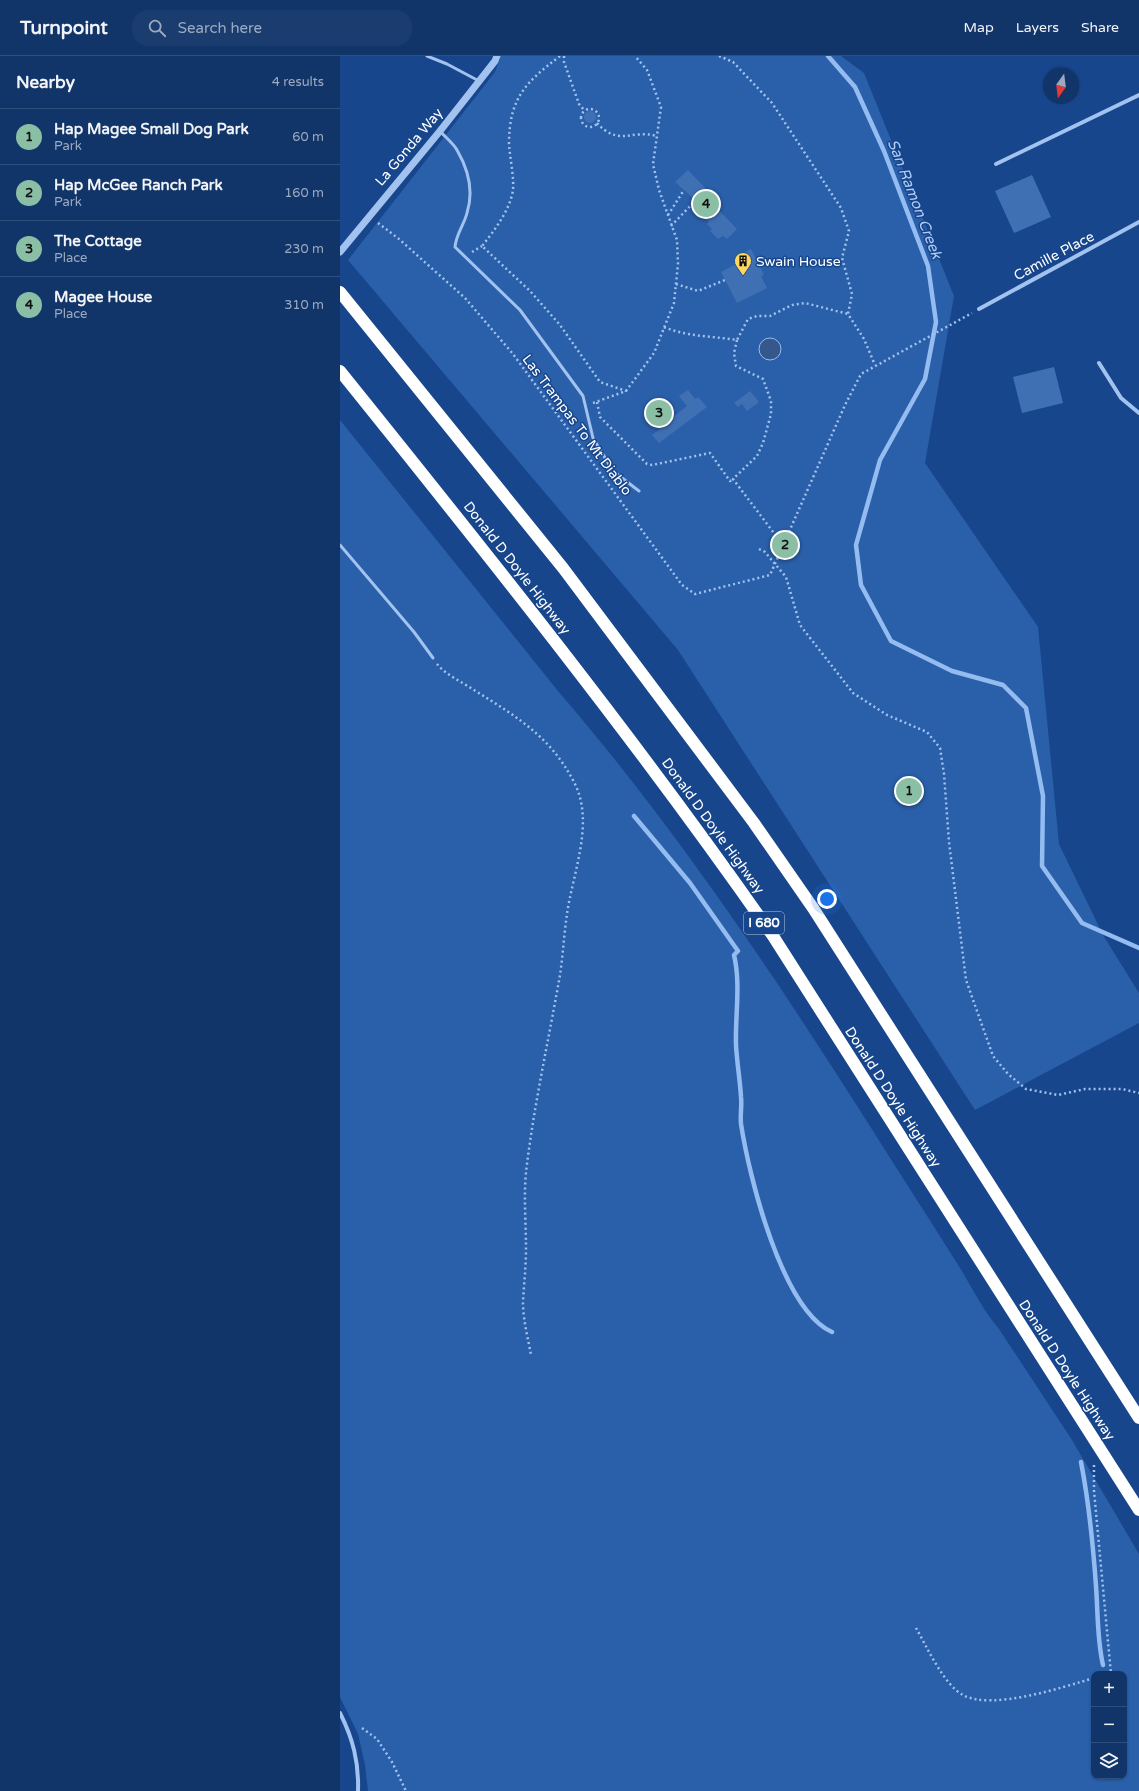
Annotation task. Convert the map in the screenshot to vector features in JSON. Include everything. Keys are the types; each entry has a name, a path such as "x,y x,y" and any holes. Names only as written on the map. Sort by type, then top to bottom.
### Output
{"highway":[{"path":"340,292 563,568 754,823 813,908 1139,1418"},
{"name":"Donald D Doyle Highway","path":"340,371 552,636 720,860 773,936 1139,1510"}],"street":[{"name":"La Gonda Way","path":"340,252 440,131 480,81 497,56"},
{"path":"996,164 1139,95"},
{"name":"Camille Place","path":"979,309 1139,222"},
{"path":"1099,363 1121,398 1139,413"},
{"path":"340,1713 350,1732 356,1755 358,1791"}],"lane":[{"path":"427,56 448,64 480,81"},
{"path":"440,131 457,149 468,176 470,187 468,212 456,238 454,248 520,310 584,396 593,438 613,471 639,490"},
{"path":"340,544 414,632 433,658"}],"path":[{"path":"560,56 523,88 515,105 509,143 513,190 502,216 482,246 530,291 560,325 600,382 626,391"},
{"path":"564,56 564,62 579,104 584,110"},
{"path":"585,405 626,391 654,353 674,302 678,264 677,240 658,190 653,164 661,107 647,70 635,56"},
{"path":"719,56 732,62 772,102 841,208 849,231 842,258 852,294 848,314"},
{"path":"591,109 596,112 599,117 597,123 592,127 584,126 580,118 584,110 591,109"},
{"path":"597,123 604,131 614,136 646,134 657,136"},
{"path":"668,216 684,190"},
{"path":"671,226 696,200"},
{"name":"Las Trampas To Mt Diablo","path":"369,216 399,239 465,298 512,354 682,585 695,594 770,575 776,564"},
{"path":"676,284 693,290 702,291 725,280"},
{"path":"732,479 758,456 770,414 771,401 764,378 736,366 734,353 737,340 748,320 758,316 770,316 792,305 805,303 848,314 864,339 875,366"},
{"path":"776,564 845,405 861,374 979,309"},
{"path":"664,327 679,333 737,340"},
{"path":"597,402 600,417 647,464 652,466 710,453 730,481 732,479 784,545"},
{"path":"759,549 765,552 786,577 800,625 853,693 887,715 927,732 940,748 944,774 949,842 966,980 993,1056 1008,1074 1026,1089 1058,1095 1085,1089 1122,1089 1139,1093"},
{"path":"433,658 439,667 508,711 547,742 565,765 574,781 583,812 582,831 567,913 560,975 526,1166 526,1266 523,1303 532,1355"},
{"path":"1094,1461 1094,1491 1111,1671"},
{"path":"916,1628 948,1681 962,1695 978,1700 1014,1699 1091,1679"},
{"path":"362,1728 377,1739 392,1762 406,1791"}],"shaded area":[{"path":"501,56 841,56 864,73 954,296 925,463 1038,627 1059,844 1103,935 1139,993 1139,1023 975,1110 678,650 348,260 495,72"},
{"path":"770,338 778,341 781,349 778,357 770,360 762,357 759,349 762,341"},
{"path":"340,420 600,741 679,843 717,896 826,1057 987,1313 1072,1440 1139,1554 1139,1791 368,1791 365,1765 358,1734 340,1697"}],"building":[{"path":"592,111 595,112 595,122 588,123 585,122 584,115 585,112"},
{"path":"688,170 715,198 711,202 737,229 727,239 723,236 718,239 710,231 712,229 707,224 709,222 696,209 701,205 675,182"},
{"path":"1032,175 1051,217 1014,233 995,191"},
{"name":"Swain House","path":"751,249 764,275 761,276 767,288 737,303 721,272 742,261 738,255"},
{"path":"1054,367 1063,403 1022,413 1013,377"},
{"path":"688,390 695,399 698,397 707,407 659,443 652,435 660,429 645,410 658,399 673,417 687,406 679,396"},
{"path":"750,391 759,402 747,411 742,404 738,407 734,403"}],"waterway":[{"name":"San Ramon Creek","path":"828,56 855,87 884,151 928,266 936,322 925,379 880,460 856,545 861,585 891,641 952,671 1003,685 1026,708 1043,796 1042,866 1082,923 1139,948"},
{"path":"634,816 690,883 738,951 734,955 737,977 736,1045 741,1100 741,1124 745,1147 760,1207 783,1270 798,1298 814,1319 832,1332"},
{"path":"1081,1462 1094,1555 1099,1636 1103,1665"}],"place":[{"name":"Magee House","path":"706,204"},
{"name":"Swain House","path":"743,276"},
{"name":"The Cottage","path":"659,413"},
{"name":"Hap McGee Ranch Park","path":"785,545"},
{"name":"Hap Magee Small Dog Park","path":"909,791"}]}
